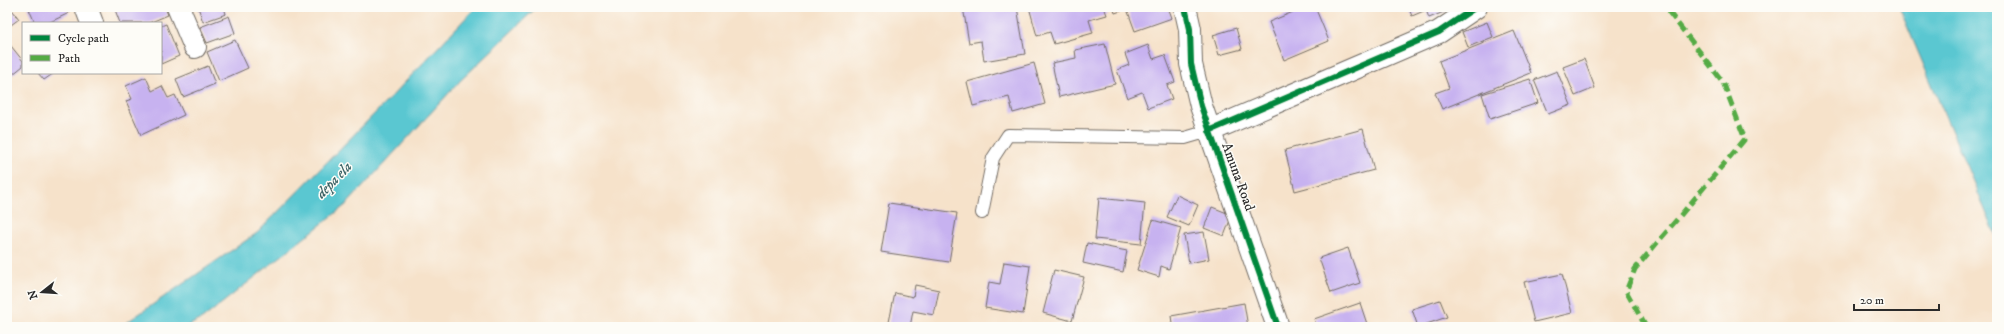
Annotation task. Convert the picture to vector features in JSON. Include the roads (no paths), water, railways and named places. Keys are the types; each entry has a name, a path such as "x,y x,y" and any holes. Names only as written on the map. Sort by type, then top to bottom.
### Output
{"street":[{"path":"86,7 92,22"},
{"path":"178,7 195,46"},
{"name":"Amuna Road","path":"1185,7 1190,29 1192,64 1209,131 1278,327"},
{"path":"1209,131 1439,32 1476,7"}],"lane":[{"path":"982,213 993,158 1008,135 1185,138 1209,131"}],"water":[{"name":"depa ela","path":"476,7 537,7 460,81 347,204 202,319 185,327 120,327 257,233 392,96"},
{"path":"1899,7 1997,7 1997,238"}]}
